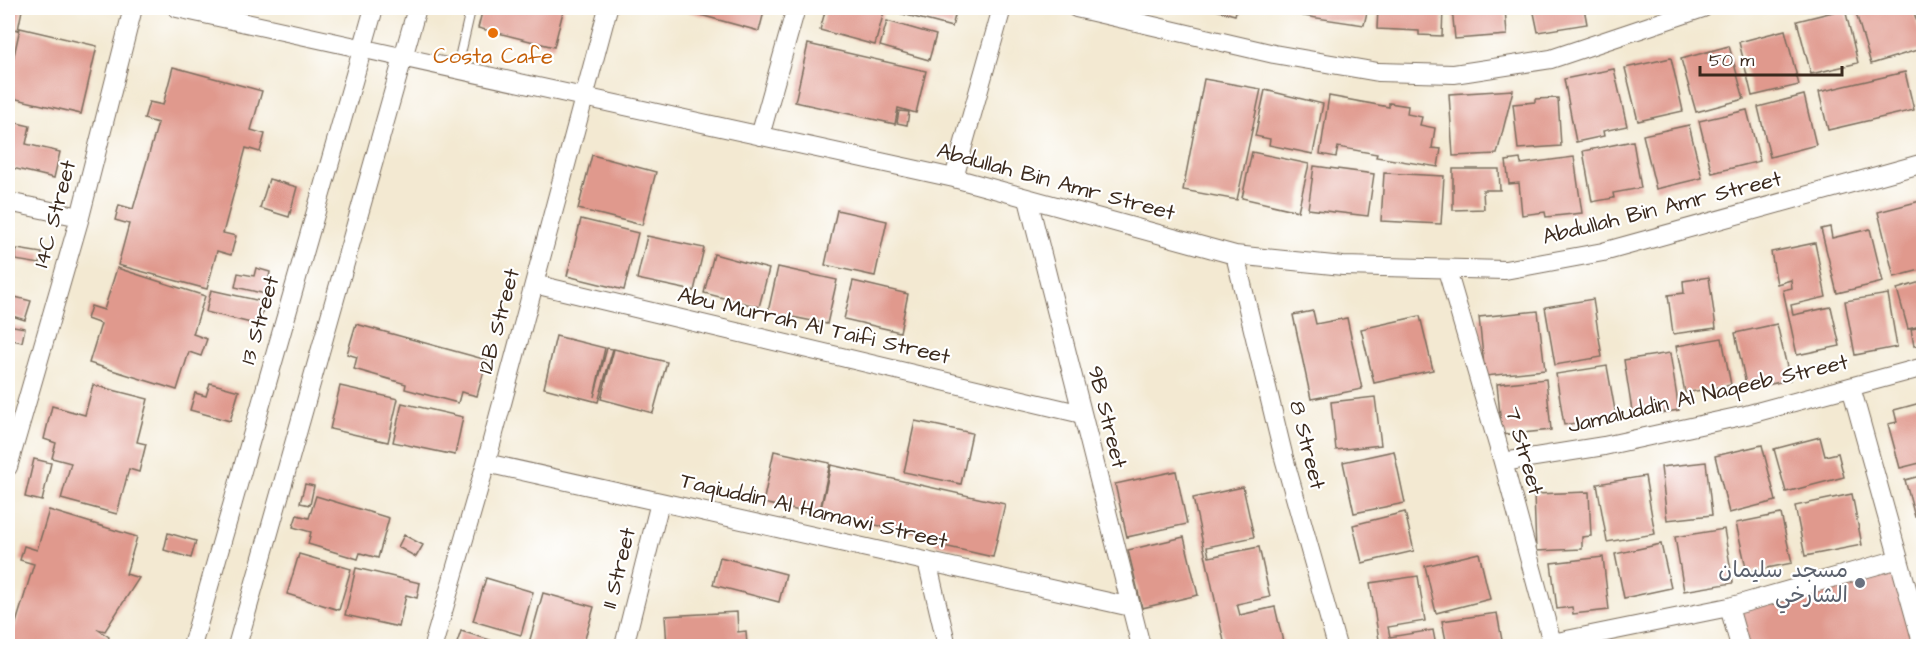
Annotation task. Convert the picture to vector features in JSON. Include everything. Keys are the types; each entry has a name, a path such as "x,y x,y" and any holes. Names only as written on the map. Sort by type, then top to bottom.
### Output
{"street":[{"name":"14C Street","path":"8,467 80,217 133,8"},
{"name":"Abdullah Bin Amr Street","path":"177,8 954,178 1235,255 1343,266 1505,270 1603,252 1923,163"},
{"name":"13 Street","path":"192,646 374,8"},
{"path":"237,646 417,8"},
{"name":"12B Street","path":"433,646 486,463 608,8"},
{"path":"760,136 796,8"},
{"path":"954,178 1002,8"},
{"path":"1076,8 1274,54 1378,72 1454,74 1551,59 1703,8"},
{"name":"9B Street","path":"1028,199 1141,646"},
{"path":"8,202 80,217"},
{"name":"8 Street","path":"1235,255 1284,458 1337,646"},
{"name":"7 Street","path":"1447,270 1553,645"},
{"name":"Abu Murrah Al Taifi Street","path":"534,284 1082,414"},
{"name":"Jamaluddin Al Naqeeb Street","path":"1503,462 1604,446 1746,415 1923,367"},
{"path":"1851,387 1923,646"},
{"name":"Taqiuddin Al Hamawi Street","path":"486,463 1131,607"},
{"name":"11 Street","path":"624,646 660,502"},
{"path":"1553,645 1730,607 1899,559"},
{"path":"927,561 947,646"},
{"path":"1730,607 1740,646"}],"lane":[{"path":"457,69 471,8"}],"building":[{"path":"8,8 22,10 18,30 8,28"},
{"path":"483,8 564,8 554,47 478,28"},
{"path":"675,8 765,8 759,31"},
{"path":"826,8 885,8 875,45 820,30"},
{"path":"892,8 957,8 952,27 891,11"},
{"path":"1208,8 1237,8 1235,15"},
{"path":"1305,8 1368,8 1364,25 1303,16"},
{"path":"1378,8 1443,8 1442,36 1419,35 1419,31 1377,29"},
{"path":"1452,8 1505,8 1507,35 1455,39"},
{"path":"1533,8 1584,8 1587,24 1538,32"},
{"path":"1877,8 1913,8 1924,48 1871,64 1856,13"},
{"path":"1845,9 1858,63 1811,74 1797,21"},
{"path":"887,21 936,35 929,60 880,46"},
{"path":"20,28 97,46 81,114 8,97 8,83"},
{"path":"1785,30 1799,85 1752,96 1739,42"},
{"path":"808,44 926,71 916,113 898,108 895,124 795,102"},
{"path":"1729,46 1744,99 1696,112 1681,59"},
{"path":"1671,58 1683,111 1638,121 1625,68"},
{"path":"173,67 262,91 251,130 265,134 260,152 246,148 223,233 236,236 231,255 217,251 207,289 118,265 129,224 115,220 119,205 133,209 158,123 144,119 149,102 163,105"},
{"path":"1614,69 1627,126 1603,131 1604,136 1576,142 1564,79"},
{"path":"1905,72 1914,110 1828,130 1819,92"},
{"path":"1204,79 1261,89 1237,200 1183,190"},
{"path":"1265,90 1323,104 1313,154 1269,145 1270,139 1255,136"},
{"path":"1513,90 1497,154 1453,156 1449,94"},
{"path":"1804,95 1816,145 1770,157 1758,107"},
{"path":"1329,96 1389,107 1389,103 1408,106 1407,114 1422,117 1420,125 1435,128 1432,148 1441,149 1438,167 1376,157 1377,154 1338,147 1336,157 1320,154"},
{"path":"1558,98 1561,146 1518,149 1513,104 1535,102 1535,99"},
{"path":"1747,110 1760,161 1712,173 1699,121"},
{"path":"899,111 909,112 907,125 897,123"},
{"path":"8,121 30,126 26,144 60,152 54,178 8,167"},
{"path":"1689,125 1702,178 1656,189 1643,135"},
{"path":"1633,141 1641,188 1613,193 1614,198 1592,202 1583,151"},
{"path":"1252,152 1309,164 1298,211 1242,198"},
{"path":"592,155 656,172 642,225 578,209"},
{"path":"1574,157 1582,213 1546,217 1545,212 1522,215 1519,183 1509,184 1506,161 1520,159 1521,164"},
{"path":"1314,166 1374,174 1368,216 1308,209"},
{"path":"1453,169 1499,169 1500,190 1483,190 1484,209 1453,210"},
{"path":"1384,173 1444,176 1441,224 1381,221"},
{"path":"269,179 297,187 289,217 260,208"},
{"path":"1924,200 1924,269 1894,277 1878,212"},
{"path":"837,210 887,221 875,276 825,265"},
{"path":"581,219 638,233 624,290 567,276"},
{"path":"1830,227 1832,238 1870,229 1883,282 1837,293 1821,229"},
{"path":"647,236 704,248 694,291 637,279"},
{"path":"1815,243 1826,297 1791,305 1793,315 1831,307 1840,346 1797,355 1783,290 1792,288 1791,280 1777,284 1771,252"},
{"path":"17,249 42,253 40,264 15,260"},
{"path":"714,254 769,269 759,307 704,293"},
{"path":"778,267 837,280 827,324 768,312"},
{"path":"117,268 205,296 193,334 207,339 201,356 189,352 177,390 89,363 101,324 87,319 91,306 104,310"},
{"path":"256,268 270,272 266,294 235,287 238,273 254,276"},
{"path":"1709,277 1716,328 1673,334 1668,295 1684,293 1683,281"},
{"path":"853,281 908,294 900,332 844,319"},
{"path":"1924,281 1924,325 1908,329 1897,289"},
{"path":"211,290 265,302 259,325 206,312"},
{"path":"1888,294 1897,347 1855,355 1845,301"},
{"path":"15,297 31,301 25,320 9,315"},
{"path":"1593,299 1602,357 1555,365 1545,307"},
{"path":"1313,311 1316,324 1347,318 1362,389 1311,399 1293,315"},
{"path":"1538,311 1545,370 1485,376 1479,317"},
{"path":"1420,316 1433,370 1374,383 1361,329"},
{"path":"356,324 487,360 477,396 461,392 458,403 405,389 406,384 354,369 357,357 347,354"},
{"path":"1777,324 1790,380 1747,389 1735,333"},
{"path":"8,325 25,328 22,342 8,339"},
{"path":"1924,327 1924,344 1914,346 1911,329"},
{"path":"556,336 605,348 594,397 607,348 613,349 598,402 544,388"},
{"path":"1722,338 1731,385 1685,393 1676,346"},
{"path":"614,349 667,362 653,413 601,399"},
{"path":"1670,353 1679,410 1633,417 1624,360"},
{"path":"1607,366 1616,416 1564,425 1556,374"},
{"path":"1546,379 1551,430 1502,435 1497,384"},
{"path":"210,383 239,391 230,421 190,410 195,393 206,396"},
{"path":"93,385 148,399 137,442 146,444 139,472 129,469 117,514 61,499 71,463 52,458 56,443 44,439 52,406 85,415"},
{"path":"340,386 398,399 388,442 330,429"},
{"path":"1375,397 1381,445 1336,450 1331,402"},
{"path":"1924,402 1924,462 1900,468 1888,424 1897,422 1894,410"},
{"path":"402,403 463,417 455,455 393,442"},
{"path":"915,421 972,433 961,484 904,472"},
{"path":"1820,437 1825,456 1838,453 1844,477 1786,492 1774,449"},
{"path":"1762,445 1776,501 1729,513 1715,456"},
{"path":"774,451 830,463 819,515 763,503"},
{"path":"1394,451 1405,503 1354,513 1343,462"},
{"path":"34,459 51,463 42,501 25,497"},
{"path":"1706,462 1712,515 1667,520 1661,467"},
{"path":"831,465 1005,504 993,557 935,544 936,538 820,513"},
{"path":"1176,471 1187,524 1127,537 1115,484"},
{"path":"1924,475 1924,515 1915,517 1905,480"},
{"path":"1645,476 1655,534 1607,542 1597,484"},
{"path":"305,484 314,486 310,505 300,503"},
{"path":"1243,487 1254,537 1207,547 1209,557 1259,547 1270,597 1237,604 1240,615 1275,607 1284,646 1225,646 1193,498"},
{"path":"1589,492 1591,536 1582,537 1582,549 1536,551 1534,494"},
{"path":"1852,494 1862,545 1805,556 1795,506"},
{"path":"316,496 389,518 378,558 360,553 358,559 308,544 311,532 293,527 297,515 309,518"},
{"path":"49,510 137,537 126,574 139,578 105,631 97,629 109,637 106,646 9,646 34,564 20,560 24,546 37,550"},
{"path":"1405,512 1414,551 1362,563 1353,525"},
{"path":"1781,514 1792,563 1747,572 1736,523"},
{"path":"1724,529 1733,583 1684,591 1675,537"},
{"path":"168,533 196,541 191,558 164,550"},
{"path":"404,535 423,545 416,557 398,547"},
{"path":"1184,537 1198,595 1142,608 1128,550"},
{"path":"1661,544 1671,588 1624,598 1615,554"},
{"path":"1479,553 1490,599 1436,613 1425,566"},
{"path":"299,554 351,569 339,610 287,594"},
{"path":"720,557 786,574 779,602 713,585"},
{"path":"1603,557 1609,610 1573,614 1572,607 1557,609 1551,563"},
{"name":"مسجد سليمان الشارخي","path":"1899,559 1923,646 1740,646 1729,607"},
{"path":"356,568 420,583 417,598 406,595 399,627 345,615"},
{"path":"1418,576 1425,621 1388,627 1390,637 1433,630 1436,646 1380,646 1370,583"},
{"path":"486,578 533,592 521,635 473,621"},
{"path":"543,593 594,607 583,646 544,646 529,643"},
{"path":"737,612 738,632 746,631 747,646 667,646 665,616"},
{"path":"1497,613 1503,646 1447,646 1442,621"},
{"path":"461,631 509,646 456,646"}],"place":[{"name":"Costa Cafe","path":"493,33"},
{"name":"مسجد سليمان الشارخي","path":"1860,583"}]}
